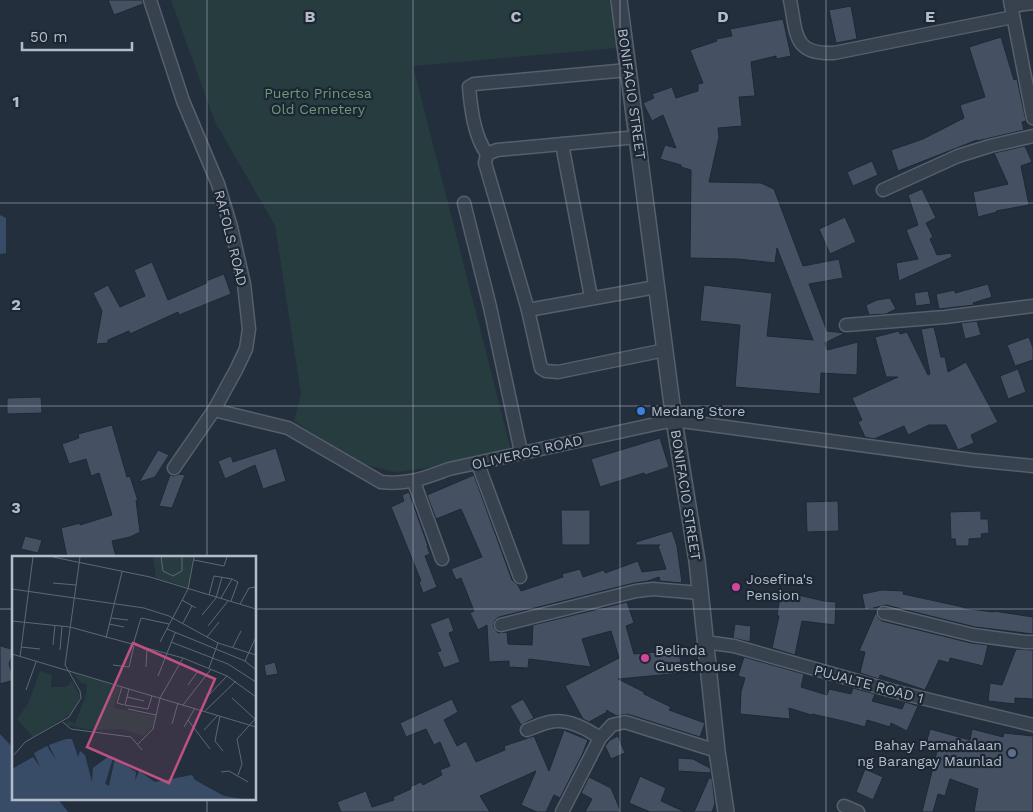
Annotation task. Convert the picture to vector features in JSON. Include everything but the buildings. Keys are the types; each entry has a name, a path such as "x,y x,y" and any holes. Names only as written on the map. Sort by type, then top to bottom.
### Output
{"street":[{"name":"RAFOLS ROAD","path":"150,0 183,101 218,184 231,227 244,284 249,330 246,349 236,370 214,410 174,468"},
{"name":"BONIFACIO STREET","path":"619,0 674,420 697,562 704,642 726,812"},
{"path":"790,0 798,39 804,48 812,53 822,54 834,53 1033,3"},
{"path":"1011,8 1033,118"},
{"path":"628,70 474,84 469,88 470,100 480,144 486,154 484,158 486,167 528,310 541,368 546,372 558,372 665,350"},
{"path":"486,154 497,150 638,136"},
{"path":"883,190 958,156 1033,136"},
{"path":"562,144 591,298"},
{"path":"464,203 490,307 521,452"},
{"path":"528,310 656,287"},
{"path":"846,325 945,317 1033,306"},
{"name":"OLIVEROS ROAD","path":"214,410 288,428 381,482 414,482 448,469 674,420 972,460 1033,466"},
{"path":"478,464 520,577"},
{"path":"414,482 442,559"},
{"path":"501,625 636,591 653,590 700,593"},
{"path":"884,613 973,635 1033,642"},
{"name":"PUJALTE ROAD 1","path":"704,642 734,646 893,691 1033,725"},
{"path":"527,730 550,722 562,721 588,730 600,738"},
{"path":"562,812 600,738 612,725 625,722 717,751"},
{"path":"844,806 858,812"}],"green space":[{"name":"Puerto Princesa Old Cemetery","path":"171,0 611,0 617,48 413,66 511,450 434,467 395,472 359,463 294,421 301,394 275,225 215,122"}],"water":[{"path":"0,215 6,218 6,253 0,254"},
{"path":"0,734 12,747 12,800 59,800 68,812 0,812"}],"place":[{"name":"Medang Store","path":"641,411"},
{"name":"Josefina's Pension","path":"736,587"},
{"name":"Belinda Guesthouse","path":"645,658"},
{"name":"Bahay Pamahalaan ng Barangay Maunlad","path":"1012,753"}]}
